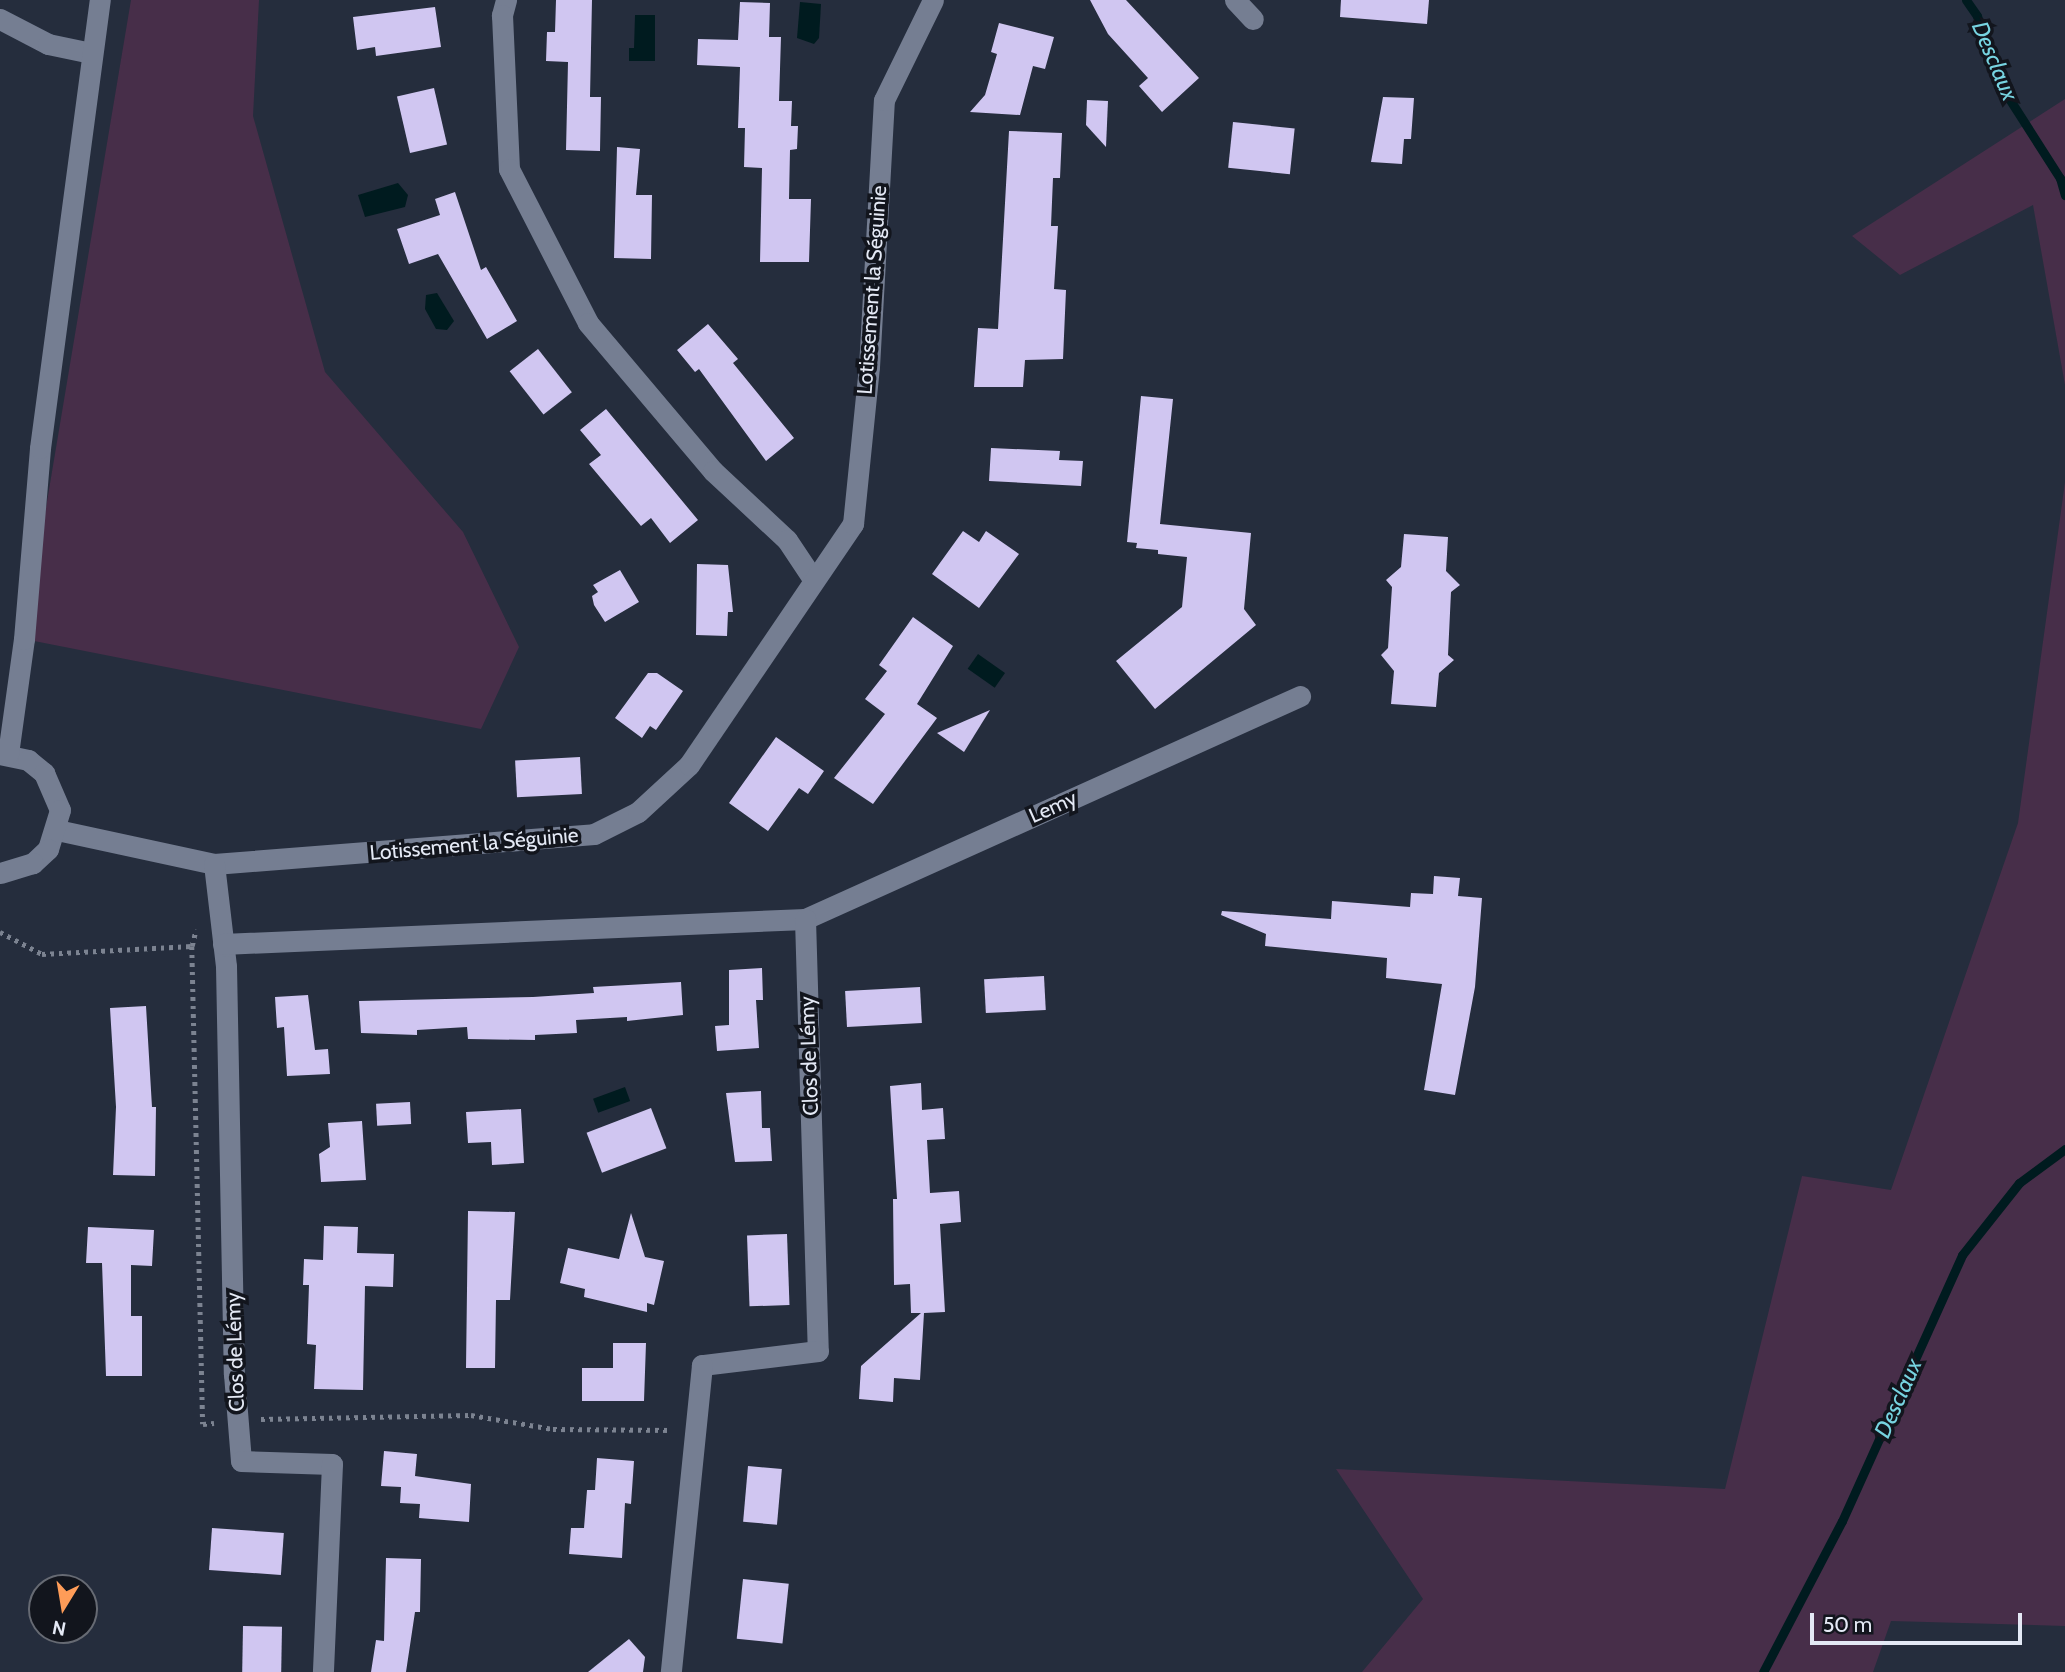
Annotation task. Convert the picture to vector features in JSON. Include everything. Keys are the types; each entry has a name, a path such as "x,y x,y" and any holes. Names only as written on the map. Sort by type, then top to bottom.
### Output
{"street":[{"path":"0,873 33,863 48,849 57,830 60,810 44,773 28,760 4,754 24,639 40,447 100,0"},
{"path":"506,0 502,15 509,169 588,323 713,471 787,540 813,579"},
{"name":"Lotissement la Séguinie","path":"57,830 215,864 594,834 638,812 689,765 813,579 853,524 869,367 884,100 933,0"},
{"path":"1235,0 1253,19"},
{"path":"0,19 48,44 91,53"},
{"name":"Lemy","path":"805,919 1300,696"},
{"name":"Clos de Lémy","path":"215,864 223,944 237,1419 241,1461 332,1464 323,1672"},
{"path":"223,944 805,919"},
{"name":"Clos de Lémy","path":"671,1672 702,1365 818,1351 805,919"}],"path":[{"path":"0,932 42,954 192,946 203,1424 237,1419 471,1415 553,1429 695,1430"}],"shaded area":[{"path":"131,0 259,0 253,116 325,372 463,532 519,647 481,729 24,639"},
{"path":"800,2 821,4 819,38 814,44 797,38"},
{"path":"635,15 655,15 655,61 629,61 629,48 634,48"},
{"path":"2065,99 2065,385 2033,205 1900,275 1852,236"},
{"path":"398,183 408,195 405,207 365,217 358,195"},
{"path":"437,293 454,321 447,330 436,329 425,309 426,295"},
{"path":"2065,482 2065,1626 1891,1621 1873,1672 1362,1672 1423,1599 1336,1469 1725,1489 1802,1176 1891,1190 2018,823"},
{"path":"978,654 1005,673 995,688 968,669"},
{"path":"625,1087 630,1101 598,1113 593,1099"}],"building":[{"path":"556,0 592,0 590,97 601,97 600,151 566,150 568,62 546,61 547,32 555,32"},
{"path":"1090,0 1126,0 1199,78 1162,112 1139,86 1148,78 1108,34"},
{"path":"1341,0 1429,0 1427,24 1340,17"},
{"path":"740,2 770,3 769,37 781,37 779,101 792,101 791,126 798,126 797,149 790,150 789,199 811,199 809,262 760,262 762,168 744,167 745,128 738,128 740,67 697,65 698,39 738,40"},
{"path":"435,7 441,47 376,56 375,47 357,50 353,17"},
{"path":"999,23 1054,37 1045,69 1033,66 1020,115 970,112 985,95 997,54 991,52"},
{"path":"434,88 447,145 410,153 397,97"},
{"path":"1383,97 1414,98 1411,139 1404,139 1402,164 1371,162"},
{"path":"1087,100 1108,101 1106,147 1086,125"},
{"path":"1233,122 1295,128 1290,174 1228,168"},
{"path":"1009,131 1062,133 1060,178 1053,178 1051,226 1058,226 1054,289 1066,290 1063,359 1025,360 1023,387 974,387 978,328 998,329"},
{"path":"617,147 640,149 636,195 652,195 651,259 614,258"},
{"path":"455,192 481,270 486,267 517,321 487,339 438,254 409,264 397,229 440,215 435,199"},
{"path":"708,324 738,359 733,363 794,438 766,461 699,369 695,372 677,350"},
{"path":"538,349 572,392 543,415 510,371"},
{"path":"1141,396 1173,399 1160,524 1251,533 1244,609 1256,625 1155,709 1116,661 1182,607 1187,557 1158,554 1158,550 1136,548 1137,543 1127,542"},
{"path":"606,409 698,520 670,543 651,518 641,526 589,464 601,455 580,430"},
{"path":"991,448 1060,451 1059,460 1083,461 1081,486 989,481"},
{"path":"963,531 979,542 986,531 1019,554 979,608 932,574"},
{"path":"1404,534 1448,537 1446,571 1460,585 1451,592 1448,655 1454,660 1439,673 1436,707 1391,704 1394,671 1381,655 1388,648 1392,587 1386,580 1401,567"},
{"path":"697,564 728,565 733,612 728,612 727,636 696,635"},
{"path":"620,570 639,602 605,622 594,605 592,596 598,592 593,585"},
{"path":"913,617 953,646 917,704 937,718 873,804 834,778 885,714 865,699 887,671 879,665"},
{"path":"648,673 657,673 683,691 656,730 650,726 642,738 615,718"},
{"path":"990,710 964,752 937,733"},
{"path":"776,737 824,771 808,794 799,788 768,831 729,803"},
{"path":"580,757 582,794 517,797 515,760"},
{"path":"1434,876 1460,878 1458,896 1482,898 1475,987 1455,1095 1424,1090 1442,984 1386,978 1387,958 1265,946 1266,934 1221,915 1222,911 1331,919 1332,901 1410,907 1411,893 1433,894"},
{"path":"762,968 763,1000 756,1000 759,1048 717,1051 715,1026 729,1025 729,970"},
{"path":"1044,976 1046,1010 986,1013 984,979"},
{"path":"681,982 683,1015 627,1021 627,1017 576,1020 577,1033 535,1035 535,1040 468,1039 467,1027 417,1030 417,1035 361,1033 359,1001 533,997 594,993 593,987"},
{"path":"920,987 922,1023 847,1027 845,991"},
{"path":"308,995 315,1050 328,1049 330,1074 287,1076 284,1027 277,1028 275,997"},
{"path":"146,1006 152,1107 156,1107 155,1176 113,1175 116,1107 110,1008"},
{"path":"921,1083 922,1110 943,1108 945,1139 927,1140 930,1193 959,1191 961,1222 940,1224 945,1312 924,1313 920,1380 894,1378 893,1402 859,1399 861,1366 921,1313 911,1313 910,1284 894,1285 893,1199 897,1199 890,1086"},
{"path":"761,1091 762,1128 770,1128 772,1161 735,1162 726,1093"},
{"path":"410,1102 411,1124 377,1126 376,1104"},
{"path":"651,1108 666,1148 602,1173 587,1133"},
{"path":"521,1109 524,1163 492,1165 491,1142 468,1143 466,1112"},
{"path":"362,1121 366,1180 321,1182 319,1154 330,1147 328,1123"},
{"path":"468,1211 515,1212 510,1300 496,1300 495,1368 466,1368"},
{"path":"631,1213 645,1257 664,1261 654,1305 647,1303 647,1312 584,1297 585,1289 560,1283 568,1248 619,1259"},
{"path":"324,1226 358,1227 357,1253 394,1254 393,1287 365,1286 363,1390 314,1389 316,1345 307,1344 309,1285 303,1285 304,1259 323,1260"},
{"path":"88,1227 154,1230 152,1266 131,1265 131,1316 142,1316 142,1376 106,1376 102,1263 86,1263"},
{"path":"787,1234 789,1305 750,1306 747,1235"},
{"path":"613,1343 646,1343 644,1401 582,1401 582,1368 613,1368"},
{"path":"384,1451 417,1454 415,1476 471,1484 469,1522 419,1518 420,1504 400,1503 401,1487 381,1486"},
{"path":"597,1458 634,1461 631,1504 625,1503 622,1558 569,1554 571,1528 584,1528 587,1490 595,1490"},
{"path":"748,1466 782,1469 777,1525 743,1522"},
{"path":"212,1528 284,1533 281,1575 209,1570"},
{"path":"386,1558 421,1559 420,1612 415,1612 406,1672 371,1672 376,1640 384,1641"},
{"path":"743,1579 789,1584 782,1643 737,1639"},
{"path":"243,1626 282,1627 281,1672 242,1672"},
{"path":"629,1639 645,1657 643,1672 588,1672"}],"waterway":[{"name":"Desclaux","path":"1966,0 1977,16 2003,89 2060,178 2065,195"},
{"name":"Desclaux","path":"1763,1672 1842,1521 1962,1255 2019,1183 2065,1149"}]}
